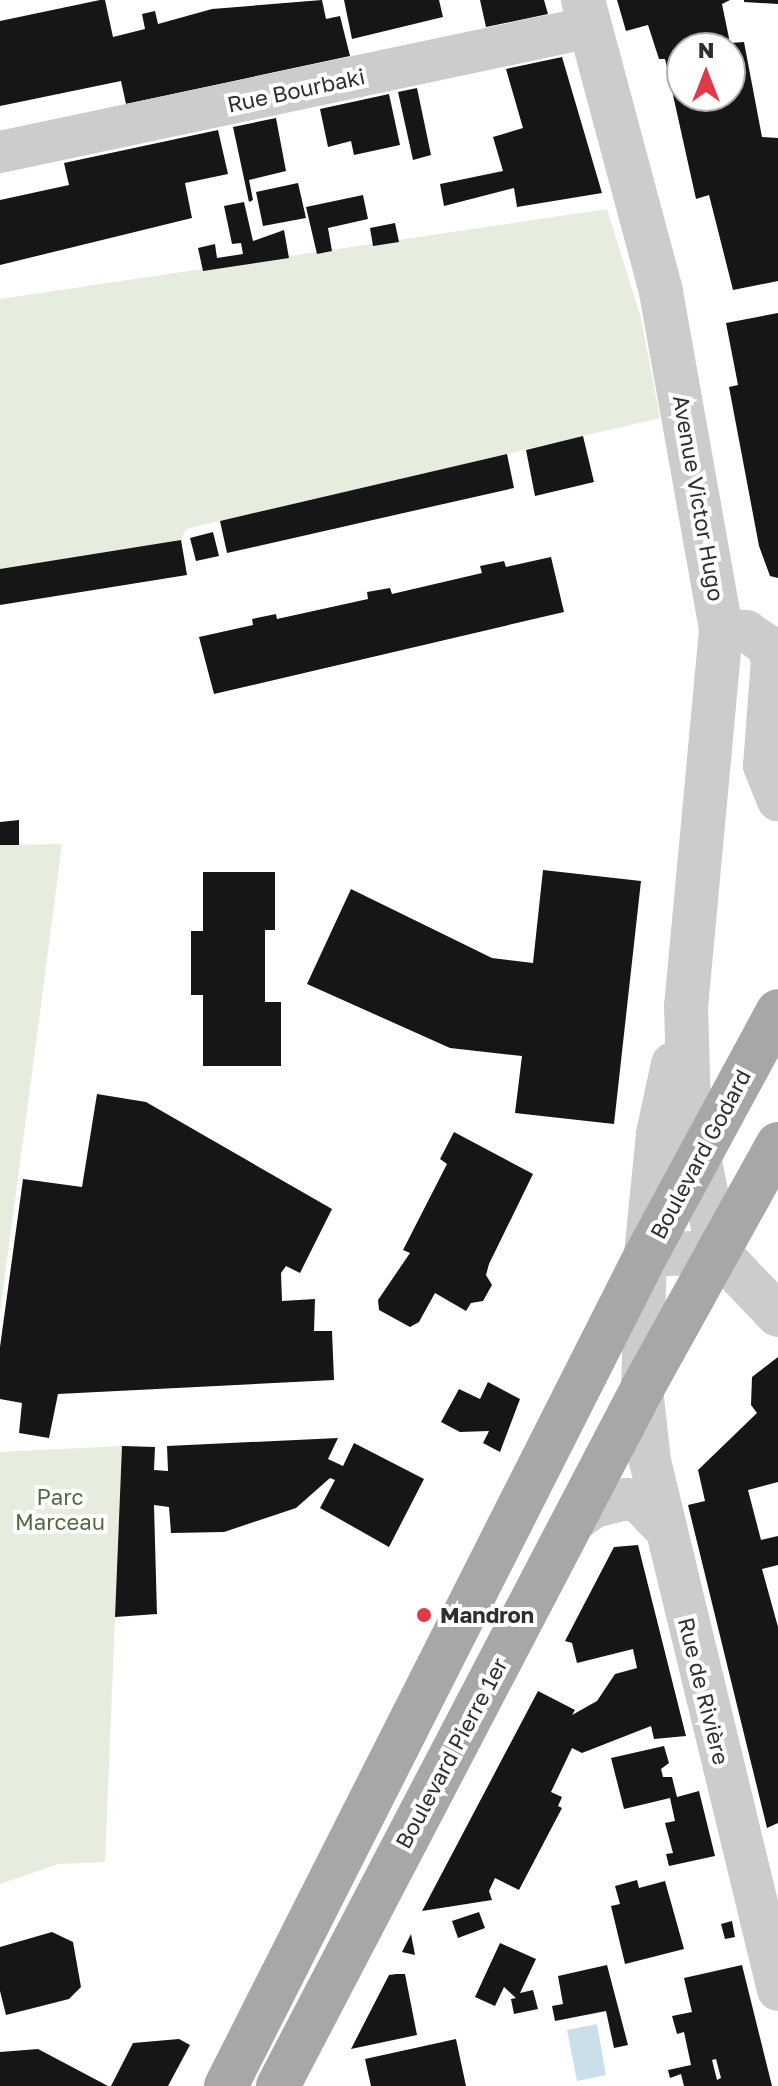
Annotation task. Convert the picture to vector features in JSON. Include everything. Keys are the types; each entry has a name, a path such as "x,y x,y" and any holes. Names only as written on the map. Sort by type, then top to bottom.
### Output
{"main road":[{"name":"Boulevard Godard","path":"646,1255 778,1011"},
{"path":"718,1252 778,1144"},
{"name":"Boulevard Pierre 1er","path":"278,2086 642,1389 718,1252"},
{"name":"Boulevard Pierre 1er","path":"226,2086 646,1255"}],"street":[{"name":"Rue Bourbaki","path":"0,152 587,14"},
{"name":"Avenue Victor Hugo","path":"587,14 661,292 721,630 686,1006 658,1134 646,1255"},
{"path":"721,630 746,631 767,645 772,660 764,766 778,800"},
{"name":"Avenue Victor Hugo","path":"686,1006 689,1106 697,1159 718,1252"},
{"path":"646,1255 718,1252 778,1315"},
{"name":"Rue de Rivière","path":"646,1255 642,1389 663,1527 778,1990"},
{"path":"572,1523 594,1507 627,1499 640,1503 663,1527"}],"green space":[{"path":"607,209 641,318 660,418 186,529 181,540 0,570 0,299"},
{"path":"62,844 37,1036 0,1312 0,845"},
{"name":"Parc Marceau","path":"122,1446 105,1862 58,1864 0,1884 0,1452"}],"water":[{"path":"597,2024 606,2075 577,2081 567,2030"}],"building":[{"path":"105,0 113,37 145,29 142,14 155,11 158,24 212,9 322,0 326,19 340,16 350,56 126,104 121,81 0,106 0,21"},
{"path":"344,0 439,0 443,17 352,39"},
{"path":"480,0 544,0 548,14 486,27"},
{"path":"617,0 730,0 722,4 728,32 666,32 666,64 665,59 659,59 648,25 626,31"},
{"path":"778,0 778,4 744,2"},
{"path":"746,53 762,137 778,138 778,281 733,290 709,195 696,199 677,112 746,112"},
{"path":"562,57 602,193 517,207 514,188 444,206 440,184 503,171 493,137 523,128 506,69"},
{"path":"417,88 431,155 413,160 398,92"},
{"path":"389,94 400,145 354,155 351,141 328,147 320,109"},
{"path":"276,118 286,171 249,180 253,200 249,202 233,127"},
{"path":"218,130 228,174 185,183 192,218 0,265 0,200 69,185 64,163"},
{"path":"298,183 306,218 263,226 256,192"},
{"path":"363,195 368,219 328,228 332,251 317,254 306,207"},
{"path":"244,202 253,241 284,230 289,258 203,271 198,248 215,244 217,258 243,254 241,243 232,244 224,206"},
{"path":"395,223 399,242 373,246 370,228"},
{"path":"778,313 778,578 770,576 759,546 729,387 738,385 726,323"},
{"path":"583,436 594,482 535,496 526,450"},
{"path":"507,454 514,488 227,553 220,521"},
{"path":"213,532 219,556 196,561 190,538"},
{"path":"181,540 187,575 0,605 0,569"},
{"path":"551,557 564,612 214,694 199,637 253,625 252,619 276,614 277,619 368,599 367,592 390,588 392,594 482,573 480,566 504,561 506,567"},
{"path":"19,820 19,845 0,845 0,822"},
{"path":"543,870 641,881 614,1124 515,1113 522,1056 450,1048 307,984 351,889 492,958 533,963"},
{"path":"203,872 275,872 275,930 265,930 265,1002 281,1002 281,1066 203,1066 203,995 191,995 191,931 203,931"},
{"path":"97,1094 146,1102 332,1209 300,1273 286,1266 281,1273 282,1301 315,1299 314,1331 332,1331 334,1380 58,1394 49,1438 19,1433 22,1403 0,1399 0,1347 23,1179 82,1187"},
{"path":"454,1132 533,1174 489,1264 486,1275 492,1285 483,1301 471,1303 466,1311 435,1293 419,1322 410,1327 379,1310 378,1300 410,1253 403,1250 447,1164 440,1159"},
{"path":"778,1357 778,1482 748,1490 761,1540 778,1536 778,1565 762,1569 778,1627 778,1823 767,1828 688,1505 705,1501 698,1470 757,1413 751,1405 752,1377"},
{"path":"488,1382 520,1399 500,1452 483,1443 489,1431 460,1432 441,1422 459,1389 480,1399"},
{"path":"338,1438 328,1459 343,1466 354,1443 424,1479 389,1547 320,1508 335,1480 330,1478 296,1508 224,1532 171,1533 169,1507 154,1505 157,1614 115,1617 122,1446 155,1447 154,1470 168,1471 167,1446"},
{"path":"638,1545 686,1736 654,1739 651,1726 582,1753 572,1748 551,1792 562,1797 558,1806 562,1808 519,1890 495,1878 489,1891 492,1900 422,1911 538,1691 575,1710 572,1715 597,1701 615,1674 637,1668 633,1649 577,1663 572,1643 565,1641 614,1547"},
{"path":"664,1746 669,1763 661,1769 663,1777 672,1777 677,1797 699,1791 715,1856 669,1866 666,1854 673,1853 665,1823 675,1821 670,1798 624,1809 611,1758"},
{"path":"637,1880 639,1888 665,1881 684,1949 625,1964 611,1906 620,1904 615,1886"},
{"path":"479,1912 485,1928 458,1938 452,1921"},
{"path":"732,1921 735,1937 725,1939 721,1924"},
{"path":"52,1932 73,1942 81,1987 69,1999 6,2015 0,1991 0,1947"},
{"path":"411,1934 415,1955 402,1952"},
{"path":"500,1943 536,1959 520,1993 533,1990 538,2009 514,2014 511,1999 516,1998 504,1987 495,2006 475,1997"},
{"path":"607,1965 628,2045 614,2048 606,2011 555,2021 552,2006 563,2004 558,1976"},
{"path":"742,1965 772,2086 684,2086 681,2074 670,2078 668,2070 691,2065 684,2032 677,2034 672,2016 692,2012 684,1978","holes":["716,2059 721,2078 717,2080 712,2060"]},
{"path":"405,1974 417,2035 351,2049 389,1975"},
{"path":"179,2039 190,2045 168,2086 111,2086 133,2043"},
{"path":"456,2039 466,2086 371,2086 365,2059"},
{"path":"38,2049 108,2086 0,2086 0,2052"}],"place":[{"name":"Mandron","path":"424,1615"}]}
